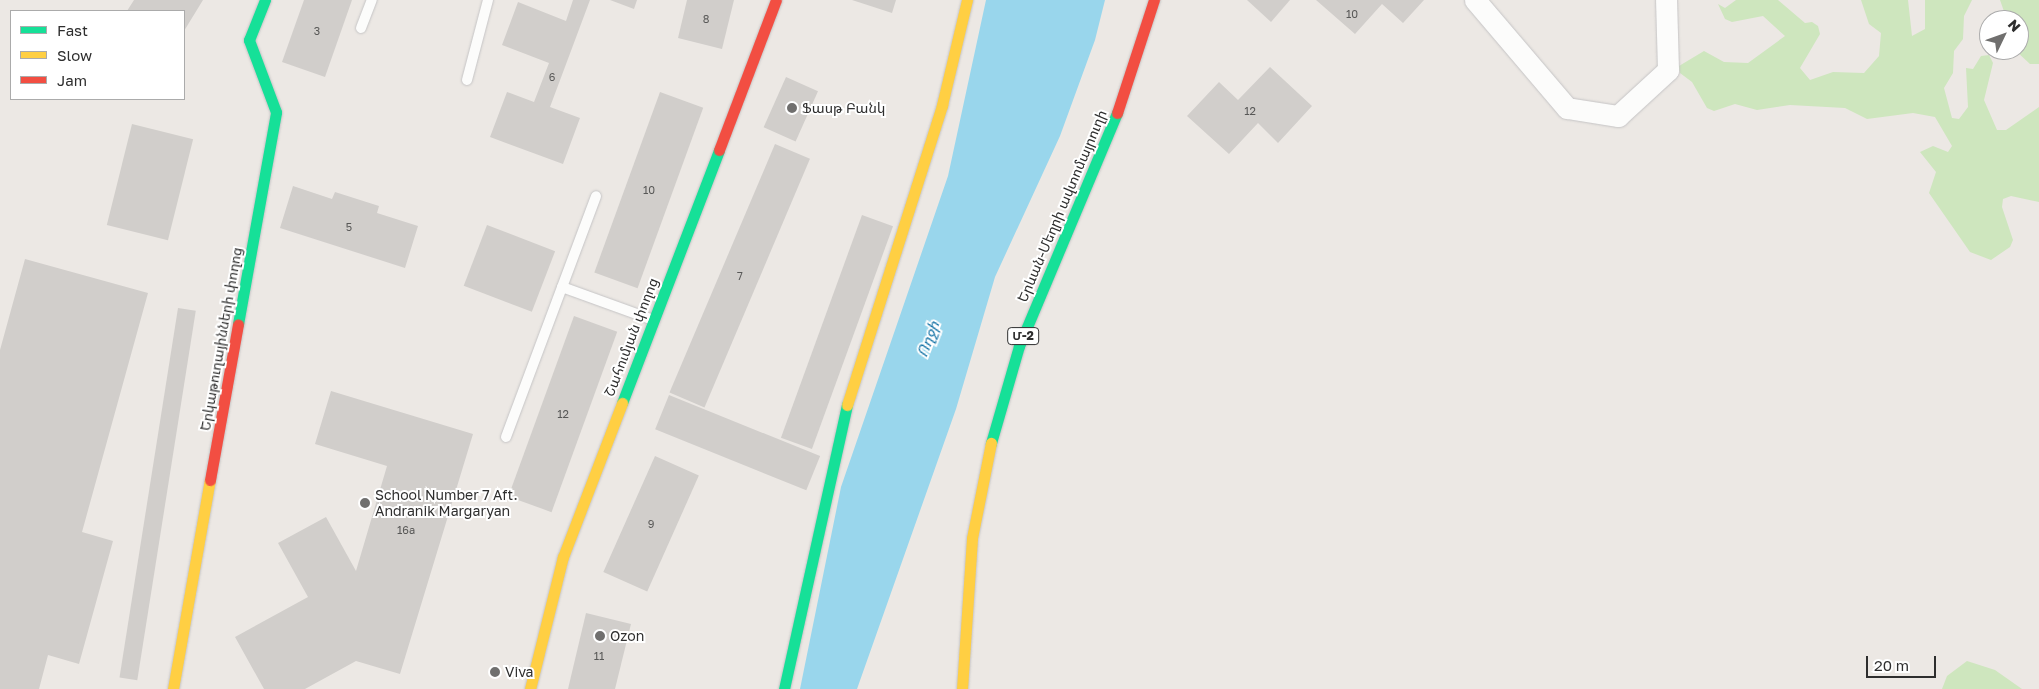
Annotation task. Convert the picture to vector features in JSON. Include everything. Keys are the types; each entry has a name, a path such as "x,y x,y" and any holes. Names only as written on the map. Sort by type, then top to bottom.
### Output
{"main road":[{"name":"Երկաթուղայինների փողոց","path":"173,689 276,112 248,40 265,0"},
{"name":"Շահումյան փողոց","path":"530,689 563,557 776,0"},
{"path":"784,689 839,433 942,105 967,0"},
{"name":"Երևան-Մեղրի ավտոմայրուղի","path":"962,689 972,538 992,441 1019,346 1126,91 1154,0"}],"street":[{"path":"1475,0 1567,108 1618,116 1668,70 1666,0"}],"lane":[{"path":"361,28 372,0"},
{"path":"467,80 488,0"},
{"path":"506,437 596,196"},
{"path":"562,287 654,321"}],"green space":[{"path":"1736,0 1778,0 1805,23 1812,22 1818,26 1820,34 1800,68 1810,80 1833,72 1864,73 1879,56 1881,33 1869,24 1861,0 1908,0 1912,36 1925,29 1925,0 1972,0 1964,16 1963,39 1954,51 1953,73 1944,88 1952,118 1959,119 1968,107 1966,68 1973,69 1979,59 1992,60 1993,63 1984,100 1997,130 2006,130 2039,107 2039,202 2011,196 2003,199 2002,207 2013,240 2010,247 1991,260 1970,252 1929,193 1936,172 1920,152 1933,146 1948,152 1952,146 1935,117 1913,113 1867,119 1845,108 1790,105 1757,110 1735,104 1714,111 1707,108 1692,82 1680,73 1679,66 1704,51 1724,62 1748,63 1785,36 1763,16 1732,22 1725,19 1718,4 1725,8"},
{"path":"2000,0 2039,0 2039,64 2030,64 2026,60 2029,60 2029,10 2004,10"},
{"path":"1967,661 1995,670 2022,689 1942,689 1947,676"}],"water":[{"name":"Ողջի","path":"986,0 1105,0 1095,40 1060,136 995,277 956,409 857,689 800,689 841,487 948,176"}],"building":[{"path":"134,0 203,0 185,29 185,10 128,10"},
{"path":"304,0 352,0 325,77 282,62"},
{"path":"573,0 590,0 550,107 580,118 563,164 490,137 507,92 534,102 549,63 502,45 518,2 566,21"},
{"path":"610,0 637,0 634,9"},
{"path":"687,0 734,0 722,49 678,38"},
{"path":"852,0 896,0 892,13"},
{"path":"1247,0 1290,0 1271,22"},
{"path":"1316,0 1424,0 1403,23 1382,4 1355,34"},
{"path":"1270,67 1312,106 1278,143 1258,123 1229,154 1187,116 1219,82 1238,100"},
{"path":"786,77 818,91 796,141 764,127"},
{"path":"660,92 703,108 638,288 594,272"},
{"path":"132,124 193,139 168,240 107,225"},
{"path":"775,144 810,159 704,407 670,393"},
{"path":"293,186 332,199 335,192 379,206 377,213 418,226 405,268 280,228"},
{"path":"862,215 893,226 812,449 781,438"},
{"path":"487,225 555,251 532,312 464,286"},
{"path":"25,259 148,293 82,532 113,541 79,664 48,655 39,689 0,689 0,350"},
{"path":"178,308 196,311 137,680 119,677"},
{"path":"574,316 617,332 552,512 508,496"},
{"path":"331,391 473,434 400,674 356,661 305,689 264,689 235,637 308,597 278,543 326,517 356,571 387,466 315,444"},
{"path":"669,395 820,456 806,490 655,429"},
{"path":"655,456 699,476 647,592 603,572"},
{"path":"586,613 631,624 615,689 568,689"}],"traffic: fast":[{"path":"238,324 276,112 249,40 265,0"},
{"path":"991,443 1019,346 1117,113"},
{"path":"622,403 719,150"},
{"path":"784,689 847,405"}],"traffic: slow":[{"path":"847,405 942,105 967,0"},
{"path":"530,689 563,557 622,403"},
{"path":"962,689 972,538 991,443"},
{"path":"173,689 210,480"}],"traffic: jam":[{"path":"719,150 776,0"},
{"path":"1117,113 1154,0"},
{"path":"210,480 238,324"}],"place":[{"name":"Ֆասթ Բանկ","path":"792,108"},
{"name":"School Number 7 Aft. Andranik Margaryan","path":"365,503"},
{"name":"Ozon","path":"600,636"},
{"name":"Viva","path":"495,672"}]}
